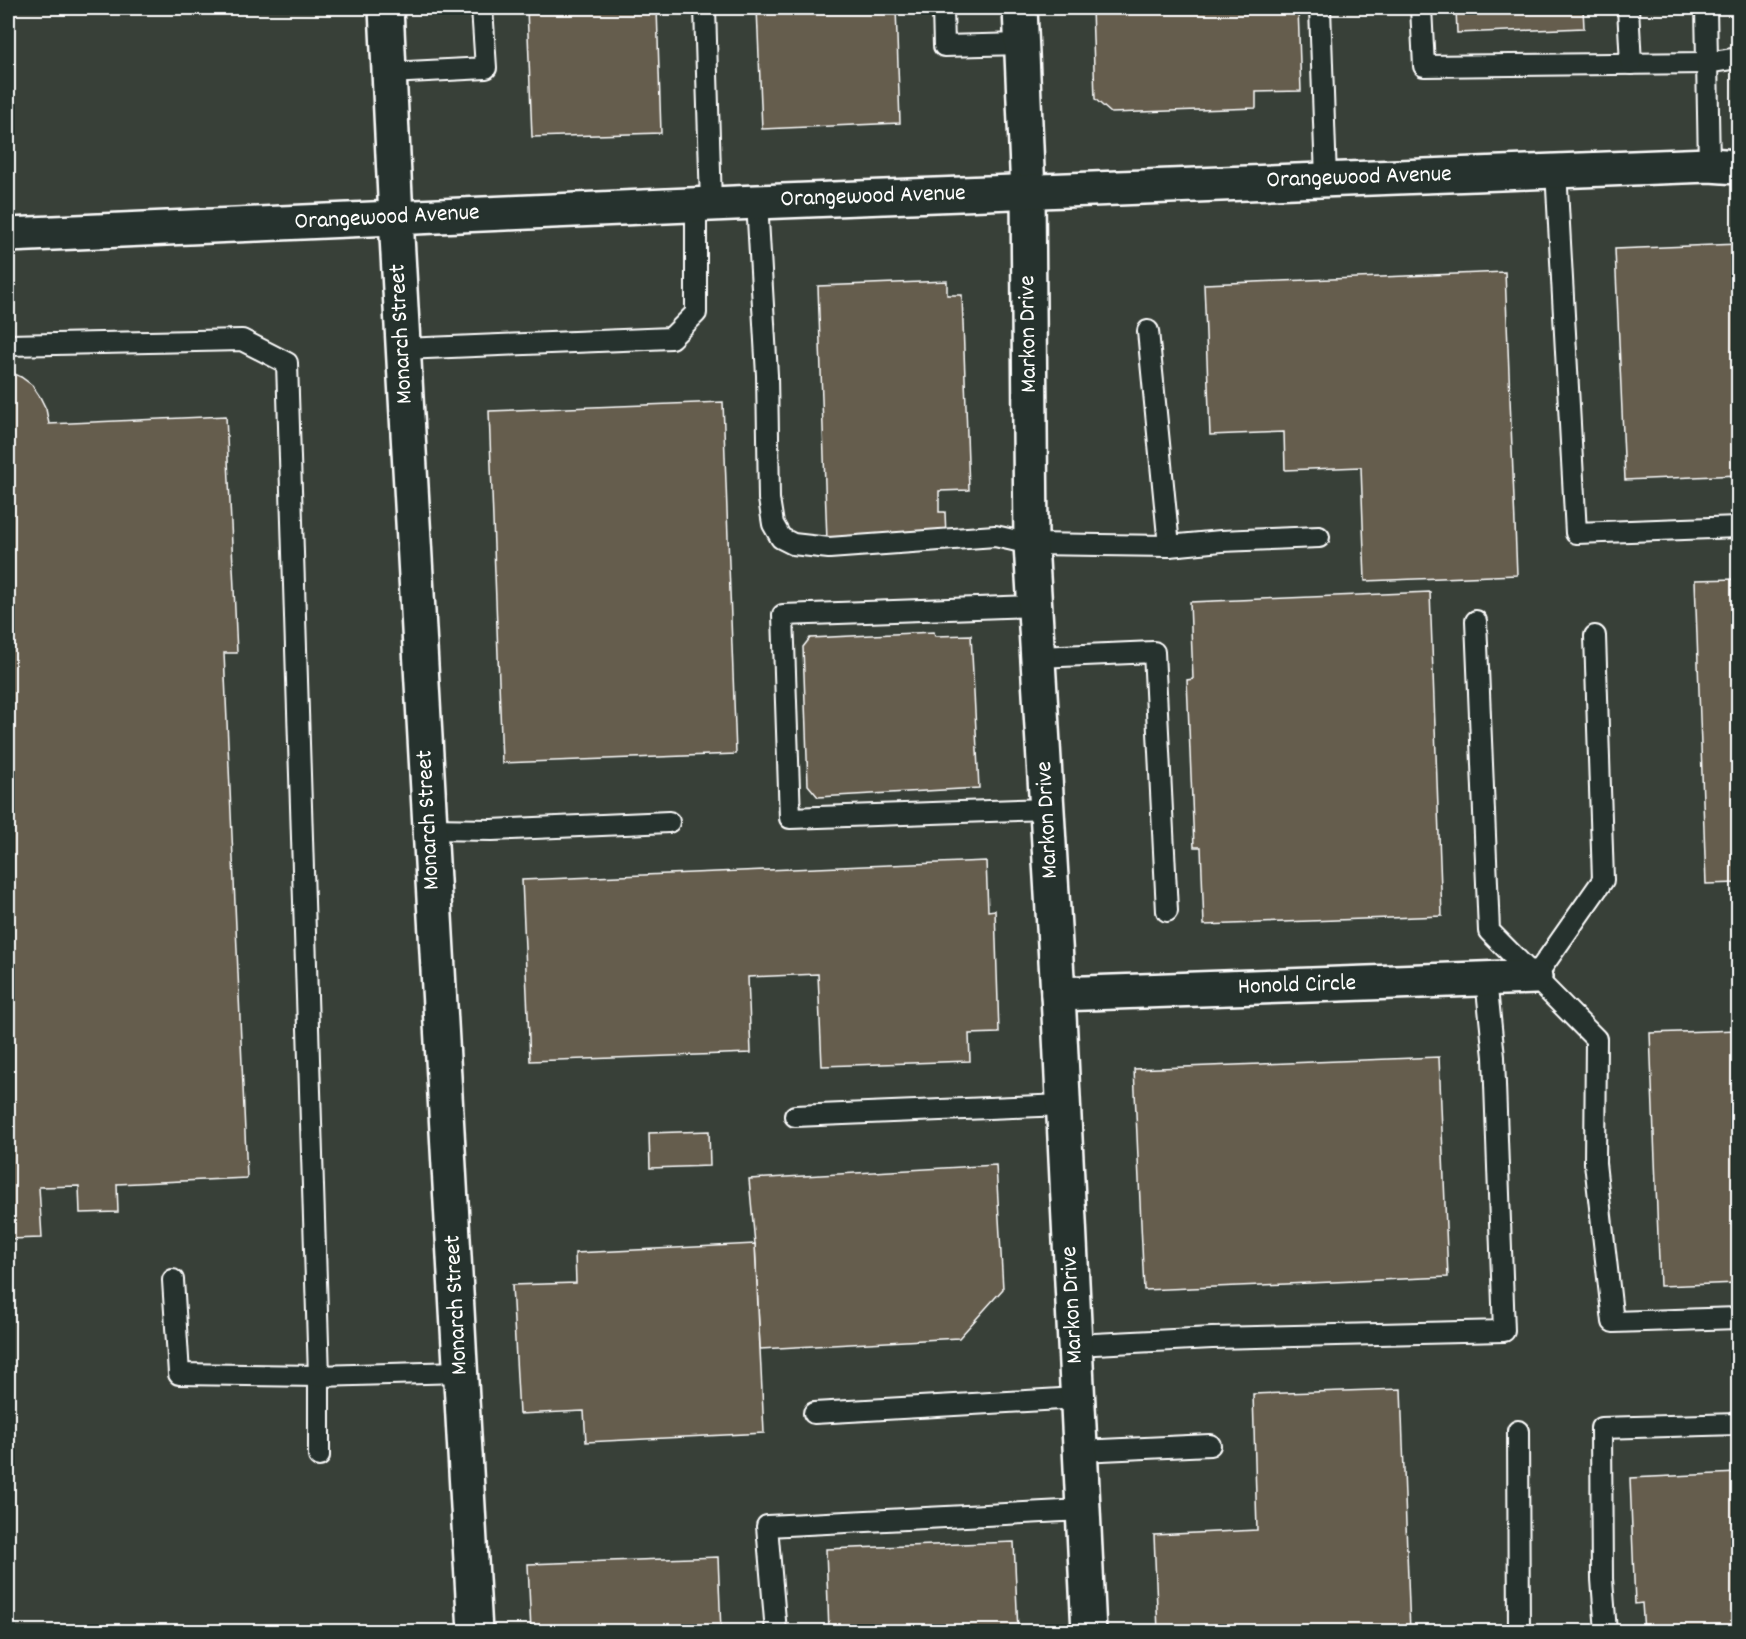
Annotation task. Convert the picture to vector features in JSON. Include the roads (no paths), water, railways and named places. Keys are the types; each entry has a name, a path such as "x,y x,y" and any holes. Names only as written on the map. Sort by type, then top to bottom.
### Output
{"street":[{"name":"Monarch Street","path":"386,8 475,1632"},
{"name":"Markon Drive","path":"1020,8 1028,192 1031,544 1064,1105 1089,1632"},
{"name":"Orangewood Avenue","path":"8,234 1326,179 1724,166"},
{"name":"Honold Circle","path":"1058,994 1535,977"}],"lane":[{"path":"389,73 486,68 482,8"},
{"path":"403,349 671,338 696,313 703,204 705,8"},
{"path":"943,8 945,46 1021,44"},
{"path":"1320,8 1326,179"},
{"path":"1421,8 1424,66 1707,63 1738,58"},
{"path":"1628,8 1631,64"},
{"path":"1706,8 1707,63 1724,166"},
{"path":"1556,170 1576,533 1738,527"},
{"path":"758,202 767,375 769,499 772,524 781,538 793,543 829,548 995,536 1031,544 1169,546 1221,541 1319,537"},
{"path":"1148,331 1169,546"},
{"path":"8,345 242,340 287,363 319,1376 319,1456"},
{"path":"1035,606 783,615 790,818 1047,809"},
{"path":"1476,621 1489,931 1596,1039 1595,1163 1613,1322 1738,1318"},
{"path":"1535,977 1603,880 1595,636"},
{"path":"1038,657 1154,652 1167,911"},
{"path":"430,829 492,830 669,822"},
{"path":"1075,1345 1204,1338 1504,1331 1494,1057 1486,979"},
{"path":"795,1116 1064,1105"},
{"path":"173,1280 179,1374 319,1376 460,1372"},
{"path":"814,1413 1078,1398"},
{"path":"1606,1632 1602,1579 1601,1428 1738,1424"},
{"path":"1518,1431 1519,1632"},
{"path":"1080,1451 1210,1444"},
{"path":"776,1632 767,1526 1083,1510"}]}
